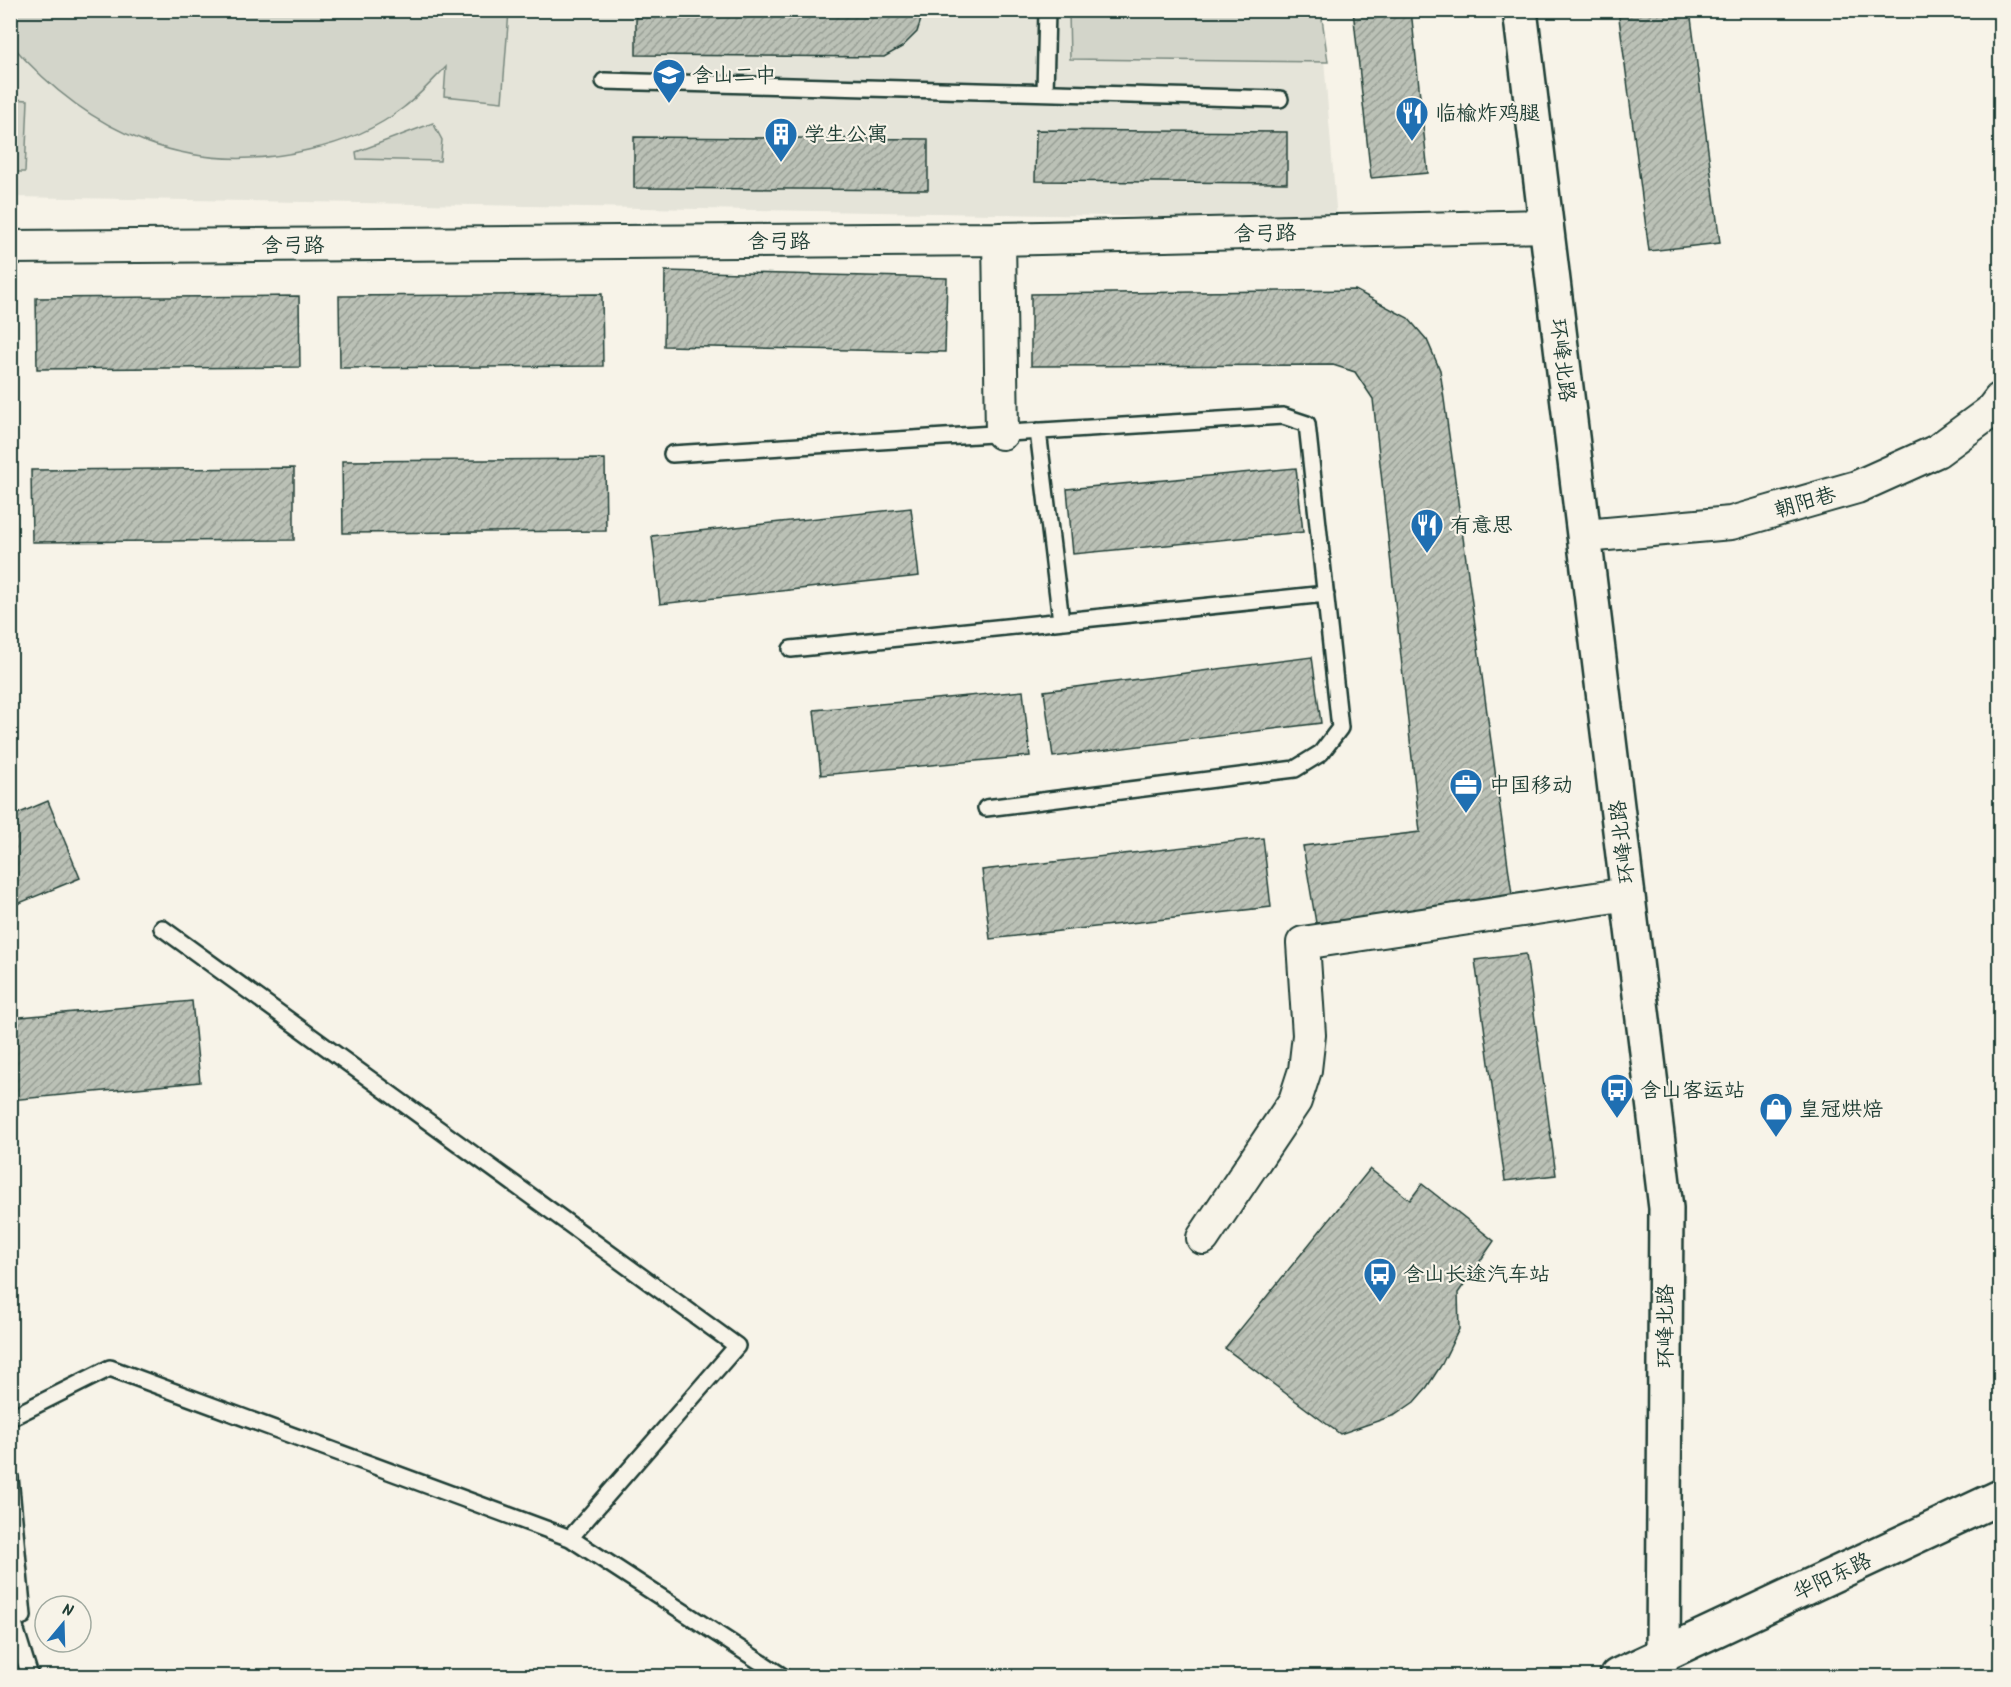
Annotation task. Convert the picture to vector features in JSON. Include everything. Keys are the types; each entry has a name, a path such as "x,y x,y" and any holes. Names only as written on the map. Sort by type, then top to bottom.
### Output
{"main road":[{"name":"环峰北路","path":"1520,10 1666,1208 1659,1666"},
{"name":"华阳东路","path":"1617,1677 1659,1666 2001,1497"}],"street":[{"name":"含弓路","path":"10,247 999,239 1547,226"},
{"path":"999,239 1002,434"},
{"name":"朝阳巷","path":"1585,536 1731,524 1857,487 1937,451 1990,412 2001,399"},
{"path":"1203,1238 1295,1101 1305,1070 1309,1035 1303,943 1628,894"}],"lane":[{"path":"1046,92 1047,10"},
{"path":"604,81 1280,99"},
{"path":"672,454 1283,416 1307,424 1340,728 1321,753 1295,769 986,808"},
{"path":"1038,431 1061,621"},
{"path":"791,649 1326,594"},
{"path":"162,928 737,1347 570,1538"},
{"path":"10,1418 110,1368 570,1538 782,1677"},
{"path":"10,1477 23,1616 12,1621 30,1677"}],"shaded area":[{"name":"含山二中","path":"1320,10 1337,220 11,197 11,11"},
{"path":"10,11 509,11 502,102 444,96 446,67 393,116 370,129 333,143 308,150 264,157 222,158 182,152 144,141 108,124 74,102 41,76 11,44"},
{"path":"1069,11 1321,11 1328,62 1070,59"},
{"path":"11,99 28,100 25,172 11,172"},
{"path":"433,123 442,140 440,161 357,159 356,152"}],"building":[{"path":"636,10 924,10 917,32 902,47 884,57 636,55"},
{"path":"1353,10 1411,10 1428,173 1371,178"},
{"path":"1618,10 1690,10 1720,243 1649,251"},
{"path":"1036,130 1287,132 1287,183 1035,181"},
{"name":"学生公寓","path":"634,137 928,139 928,190 634,188"},
{"path":"665,271 947,278 945,352 664,346"},
{"path":"1355,290 1408,318 1427,340 1440,370 1513,902 1316,923 1303,846 1420,832 1373,399 1355,372 1333,365 1031,366 1031,294"},
{"path":"602,294 603,366 340,368 339,296"},
{"path":"299,296 300,367 37,369 36,298"},
{"path":"605,459 606,531 343,533 342,461"},
{"path":"294,468 294,540 32,542 31,470"},
{"path":"1296,468 1303,532 1073,554 1067,489"},
{"path":"911,508 919,576 660,604 652,536"},
{"path":"1312,657 1321,723 1053,757 1044,691"},
{"path":"1023,691 1030,756 821,775 814,710"},
{"path":"48,801 80,878 10,907 10,817"},
{"path":"1263,838 1271,907 990,939 982,870"},
{"path":"1526,954 1556,1175 1505,1181 1475,960"},
{"path":"192,1001 200,1082 10,1100 10,1018"},
{"path":"1370,1169 1410,1200 1422,1184 1494,1241 1458,1293 1459,1329 1442,1364 1427,1387 1414,1402 1395,1415 1340,1434 1225,1348"}],"place":[{"name":"含山二中","path":"669,104"},
{"name":"临榆炸鸡腿","path":"1412,142"},
{"name":"学生公寓","path":"781,163"},
{"name":"有意思","path":"1427,554"},
{"name":"中国移动","path":"1466,814"},
{"name":"含山客运站","path":"1617,1119"},
{"name":"皇冠烘焙","path":"1776,1138"},
{"name":"含山长途汽车站","path":"1380,1303"}]}
